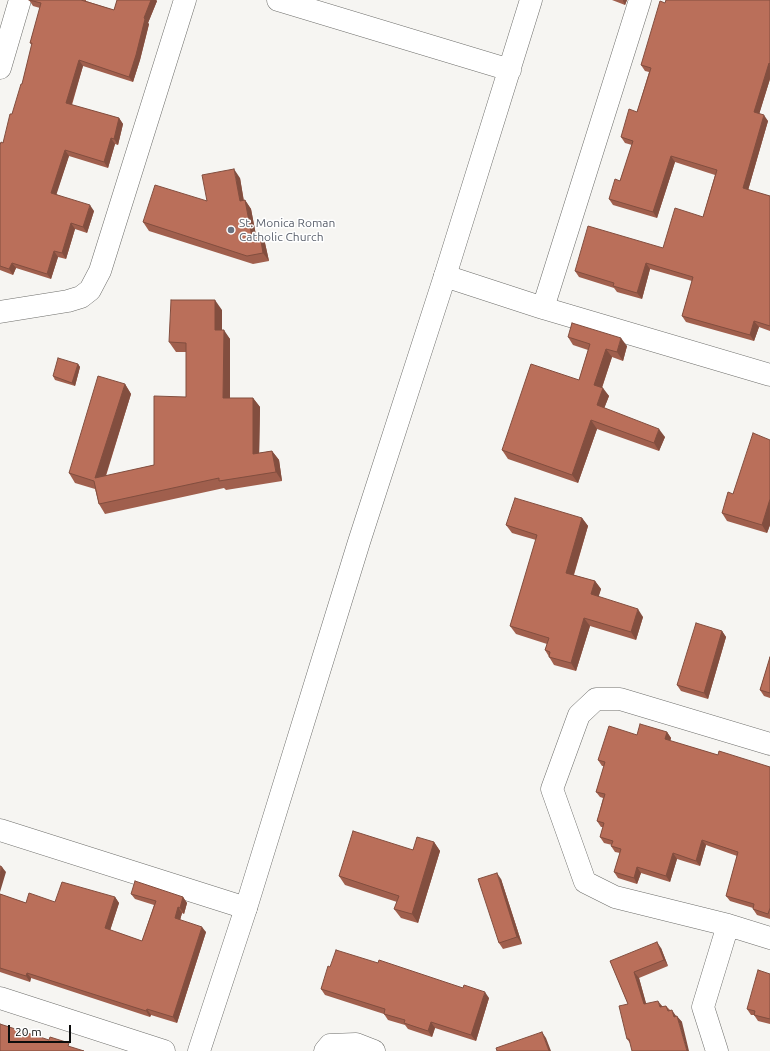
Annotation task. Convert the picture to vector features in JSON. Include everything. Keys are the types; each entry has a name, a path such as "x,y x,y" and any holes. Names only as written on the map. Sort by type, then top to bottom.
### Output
{"street":[{"path":"0,68 20,0"},
{"path":"0,312 68,301 81,297 90,290 100,271 185,0"},
{"path":"278,0 510,70"},
{"path":"199,1051 246,908 359,542 510,70 530,0"},
{"path":"543,308 640,0"},
{"path":"445,276 543,308 770,375"},
{"path":"770,744 620,699 596,699 579,715 552,789 585,882 615,897 728,925 770,938"},
{"path":"0,830 246,908"},
{"path":"717,1051 703,1007 728,925"},
{"path":"0,998 164,1051"},
{"path":"325,1051 330,1044 356,1044 374,1051"}],"building":[{"path":"29,0 81,0 114,10 117,0 151,0 144,18 136,55 129,77 79,60 66,103 119,118 114,139 111,138 104,162 65,150 51,193 90,205 83,227 71,223 62,253 54,251 47,274 12,263 9,269 0,266 0,145 1,142 3,143 10,114 12,114 22,84 32,43 30,43 41,3"},
{"path":"666,0 770,0 770,64 769,63 754,112 764,115 743,188 770,196 770,326 754,321 750,335 682,316 693,277 646,263 637,293 613,286 614,283 575,271 588,226 663,248 675,208 703,217 717,170 671,156 653,212 609,199 615,179 620,181 633,141 621,137 629,109 637,112 651,68 641,65 660,1 665,3"},
{"path":"234,169 240,201 245,200 252,237 260,235 263,253 247,256 143,222 155,185 207,201 202,175"},
{"path":"171,300 215,300 215,330 224,330 223,398 253,398 253,454 272,451 276,472 219,481 219,478 99,504 94,481 69,473 98,376 125,384 95,478 154,465 154,396 186,397 186,343 169,342"},
{"path":"572,323 621,338 617,352 606,349 594,385 603,388 597,405 659,429 654,443 591,420 572,475 502,450 531,364 579,380 590,344 568,337"},
{"path":"58,358 78,364 72,383 53,376"},
{"path":"753,433 770,440 770,499 762,525 722,513 728,492 733,494"},
{"path":"515,498 582,518 566,573 595,581 591,594 638,609 631,632 584,618 571,663 549,657 550,652 545,650 549,638 510,626 537,535 506,525"},
{"path":"696,623 722,631 704,693 677,685"},
{"path":"770,657 770,693 760,690"},
{"path":"640,724 667,732 665,739 718,755 719,751 770,767 770,908 768,914 753,909 754,904 726,896 738,852 702,840 696,861 673,853 666,876 637,867 634,878 614,872 621,849 611,846 613,841 600,837 604,823 597,821 605,794 596,792 605,762 598,760 609,726 637,735"},
{"path":"353,831 413,850 417,837 434,842 412,914 394,909 399,896 339,876"},
{"path":"497,873 517,937 499,943 478,879"},
{"path":"135,881 183,897 175,918 202,927 173,1017 147,1009 146,1011 27,973 26,976 0,968 0,894 26,903 29,893 55,902 62,882 115,897 105,928 142,941 156,901 131,894"},
{"path":"657,942 664,960 634,972 644,1004 658,1001 660,1007 666,1006 668,1011 672,1010 674,1017 677,1016 687,1051 632,1051 629,1039 627,1039 619,1006 628,1004 610,961"},
{"path":"336,950 378,963 379,960 463,988 464,985 485,992 471,1035 431,1022 428,1031 404,1023 405,1020 384,1014 385,1009 321,989 328,966 330,967"},
{"path":"758,970 770,974 770,1019 754,1015 755,1011 747,1009"},
{"path":"0,1024 49,1040 50,1037 69,1043 68,1046 84,1051 0,1051"},
{"path":"542,1032 549,1051 497,1051 496,1048"}],"place":[{"name":"St. Monica Roman Catholic Church","path":"231,230"}]}
